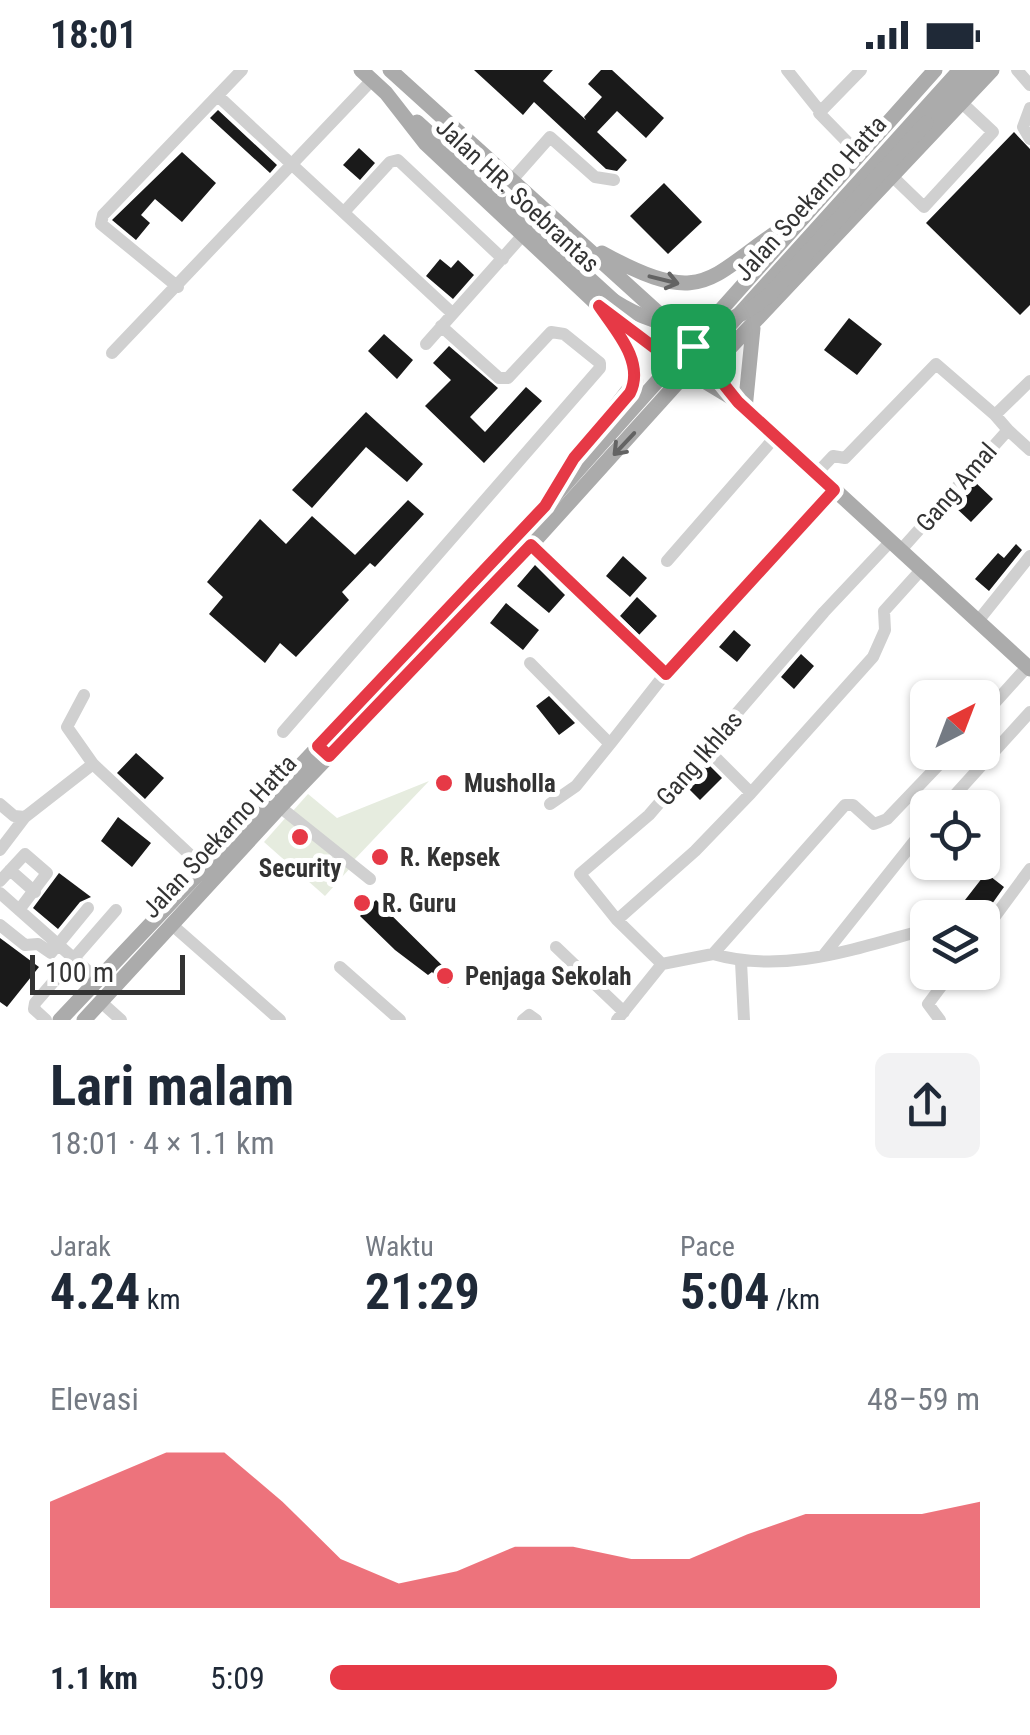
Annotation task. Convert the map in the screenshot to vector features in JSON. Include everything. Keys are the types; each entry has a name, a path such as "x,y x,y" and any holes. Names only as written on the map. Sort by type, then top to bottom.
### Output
{"main road":[{"name":"Jalan HR. Soebrantas","path":"390,70 703,356 742,406"},
{"name":"Jalan Soekarno Hatta","path":"703,356 809,212 935,70"},
{"name":"Jalan Soekarno Hatta","path":"60,1020 203,866 531,545 960,70"},
{"path":"386,94 606,303 637,316 690,328 716,326 744,314 768,296 975,70"},
{"path":"703,356 753,328 992,70"},
{"name":"Jalan HR. Soebrantas","path":"366,75 425,144 522,236 689,372 742,406"},
{"path":"576,240 637,272 685,285 708,281 729,271 776,232 809,212"},
{"path":"545,506 574,458 636,380 606,303"},
{"path":"753,328 742,406 1029,668"},
{"name":"Jalan Soekarno Hatta","path":"84,1020 280,807 323,751 545,506 689,372"}],"street":[{"path":"178,287 102,224 102,215 242,70"},
{"path":"787,70 859,154"},
{"path":"819,110 861,70"},
{"path":"1017,70 1030,85"},
{"path":"112,353 291,164 366,75"},
{"path":"218,96 452,313"},
{"path":"893,178 924,207 993,132 962,103"},
{"path":"1030,108 1023,127 1030,140"},
{"path":"512,180 550,138 594,176 614,180"},
{"path":"344,212 390,162 398,160 503,260"},
{"path":"426,344 522,236"},
{"path":"283,732 600,368 600,363 564,334 550,332 508,378 499,378 441,326"},
{"path":"817,473 833,456 845,458 936,364 996,415"},
{"name":"Gang Amal","path":"895,547 1008,430 996,415 1030,380"},
{"path":"1008,430 1030,450"},
{"path":"667,561 776,436"},
{"path":"550,804 576,786 666,674 834,490"},
{"path":"531,545 666,674"},
{"name":"Gang Ikhlas","path":"662,964 617,920 580,874 649,816 824,612 895,547"},
{"path":"978,621 1030,556"},
{"path":"617,920 695,851 873,657 886,627 884,611 921,570"},
{"path":"530,663 610,744"},
{"path":"1000,698 1029,668"},
{"path":"84,694 68,727 93,764 203,866"},
{"path":"958,790 1030,712"},
{"path":"707,749 751,793"},
{"path":"0,850 25,817 93,764"},
{"path":"713,954 845,806 853,805 874,824 887,819 934,770"},
{"path":"0,804 14,816 25,817"},
{"path":"280,807 370,879"},
{"path":"823,956 910,847"},
{"path":"0,881 29,855 48,876 19,910"},
{"path":"10,870 36,892"},
{"path":"1000,910 1030,870"},
{"path":"0,893 97,979"},
{"path":"0,925 25,945 38,944 51,953 88,908"},
{"path":"46,1020 33,1006 116,910"},
{"path":"170,924 280,1020"},
{"path":"556,947 620,1016 662,964 713,954 740,962 772,964 823,956 910,934"},
{"path":"740,962 744,1020"},
{"path":"340,966 400,1020"},
{"path":"938,990 928,1004 930,1012 940,1020"},
{"path":"101,1002 121,1020"},
{"path":"523,1020 530,1015 536,1020"}],"shaded area":[{"path":"429,781 353,861 292,812 308,794 337,818"},
{"path":"288,815 338,862 351,867 325,896 264,842"}],"building":[{"path":"474,70 553,70 543,81 586,120 584,117 602,97 588,84 601,70 612,70 664,118 646,138 617,111 597,132 627,160 617,171 606,169 534,102 523,115"},
{"path":"218,110 277,165 270,173 210,118"},
{"path":"1014,132 1030,149 1030,305 1020,315 926,223"},
{"path":"359,148 375,163 360,180 343,165"},
{"path":"182,152 216,183 182,222 155,199 141,215 150,223 136,240 112,220"},
{"path":"664,183 702,222 668,254 630,216"},
{"path":"440,259 451,268 458,260 474,275 453,299 426,276"},
{"path":"849,318 882,344 857,375 824,350"},
{"path":"384,334 413,360 397,379 368,351"},
{"path":"449,346 498,388 470,417 485,432 526,387 542,401 484,463 425,406 451,380 433,363"},
{"path":"366,412 423,464 407,482 366,447 312,508 292,490"},
{"path":"975,482 993,499 971,522 954,506"},
{"path":"408,500 424,514 375,567 370,563 342,592 349,600 296,657 280,643 265,663 209,614 223,597 207,582 260,519 286,544 312,516 355,555"},
{"path":"1016,544 1022,550 989,591 975,579 998,553 1004,558"},
{"path":"623,556 647,578 630,597 606,576"},
{"path":"535,565 565,595 549,613 517,586"},
{"path":"637,597 657,616 639,635 620,616"},
{"path":"506,603 539,630 523,650 490,623"},
{"path":"734,630 751,645 737,662 719,647"},
{"path":"801,654 814,666 794,689 781,677"},
{"path":"549,696 575,723 559,735 536,706"},
{"path":"136,753 164,778 145,799 117,773"},
{"path":"707,763 722,778 700,800 687,787"},
{"path":"118,817 151,843 132,867 101,841"},
{"path":"59,873 91,897 80,902 58,929 33,908"},
{"path":"981,880 995,880 1004,887 995,900 965,900"},
{"path":"376,900 456,979 448,988 432,972 428,975 395,950 360,916"},
{"path":"0,938 39,967 7,1007 0,1002"}],"place":[{"name":"Musholla","path":"444,783"},
{"name":"Security","path":"300,837"},
{"name":"R. Kepsek","path":"380,857"},
{"name":"R. Guru","path":"362,903"},
{"name":"Penjaga Sekolah","path":"445,976"}],"route":[{"path":"599,306 676,364 693,346 738,402 834,490 666,674 531,545 329,756 318,746 545,506 574,458 630,393 636,380 633,364 625,344 599,306"}]}
